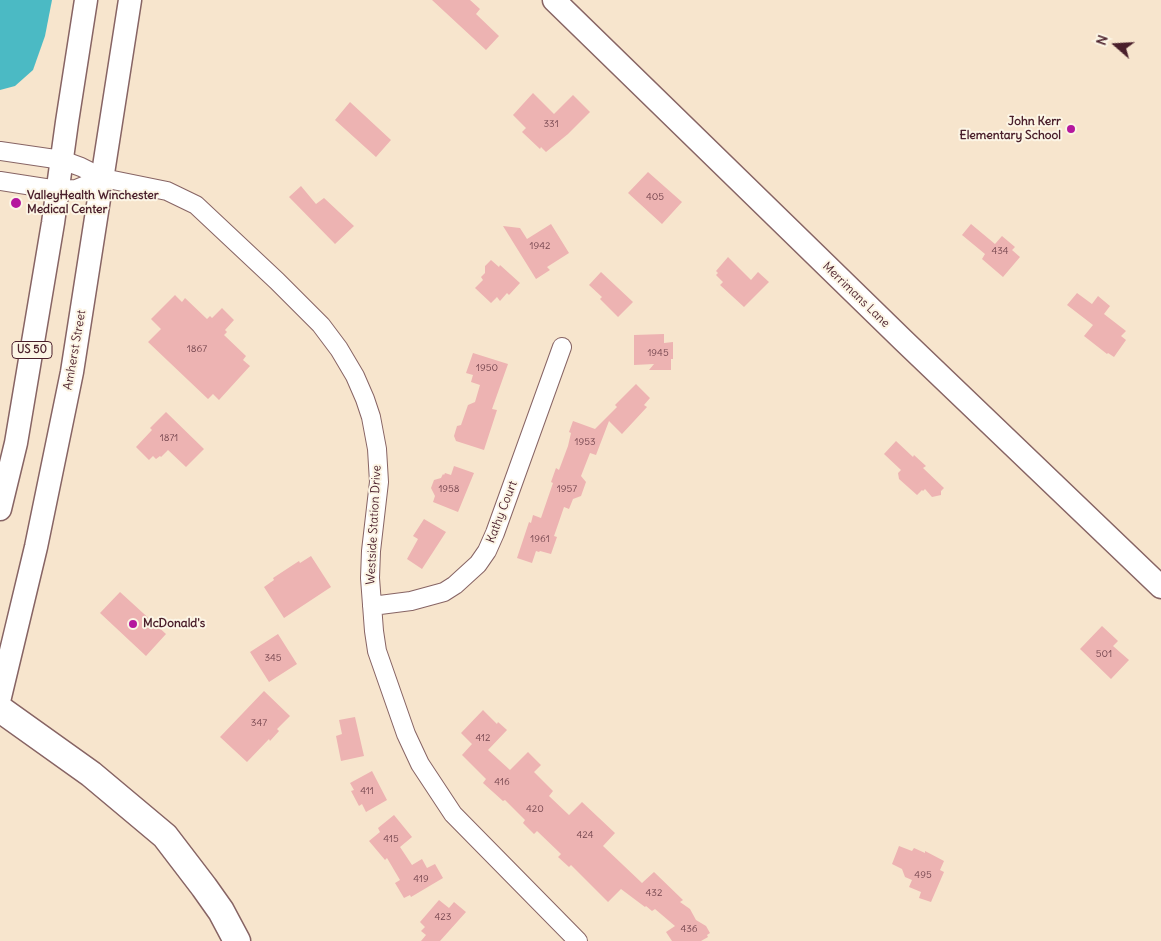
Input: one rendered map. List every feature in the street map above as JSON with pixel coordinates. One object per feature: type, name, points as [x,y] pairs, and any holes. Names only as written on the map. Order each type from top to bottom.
[{"type":"highway","points":[[0,709],[91,774],[165,836],[221,911],[237,941]]},
{"type":"main road","name":"US 50","points":[[0,509],[16,443],[58,190],[86,0]]},
{"type":"main road","name":"Amherst Street","points":[[0,697],[36,547],[72,372],[130,0]]},
{"type":"main road","name":"Merrimans Lane","points":[[554,0],[864,302],[1161,587]]},
{"type":"street","name":"Westside Station Drive","points":[[0,151],[62,160],[103,178],[167,191],[196,205],[321,325],[339,349],[366,399],[377,449],[379,482],[371,551],[372,606],[377,651],[406,734],[434,788],[453,814],[578,941]]},
{"type":"street","points":[[0,182],[58,190],[76,189],[103,178]]},
{"type":"street","name":"Kathy Court","points":[[372,606],[411,601],[444,592],[455,585],[478,564],[487,551],[495,533],[562,347]]},
{"type":"water","points":[[0,0],[52,0],[45,36],[33,70],[15,86],[0,90]]},
{"type":"building","points":[[432,0],[470,0],[480,9],[476,14],[499,36],[486,50]]},
{"type":"building","points":[[533,93],[554,114],[573,95],[590,112],[546,152],[541,147],[540,149],[522,132],[526,128],[513,115]]},
{"type":"building","points":[[350,102],[391,140],[376,157],[335,120]]},
{"type":"building","points":[[648,172],[682,202],[662,224],[628,193]]},
{"type":"building","points":[[301,186],[316,204],[324,198],[354,226],[335,244],[289,197]]},
{"type":"building","points":[[551,224],[569,253],[547,267],[550,270],[536,279],[503,226],[520,228],[527,239]]},
{"type":"building","points":[[971,224],[995,244],[1002,236],[1015,247],[1012,250],[1020,257],[1003,277],[982,259],[985,254],[962,235]]},
{"type":"building","points":[[728,257],[751,280],[758,272],[769,282],[744,307],[720,285],[723,282],[716,275],[718,273],[716,271]]},
{"type":"building","points":[[491,260],[499,267],[500,265],[520,283],[509,295],[507,293],[500,301],[497,297],[491,303],[475,288],[483,280],[481,277],[485,273],[485,266]]},
{"type":"building","points":[[601,272],[633,302],[618,317],[600,299],[602,297],[589,285]]},
{"type":"building","points":[[1077,293],[1092,304],[1098,296],[1110,306],[1104,314],[1126,331],[1121,336],[1126,340],[1114,357],[1107,354],[1084,336],[1093,325],[1067,305]]},
{"type":"building","points":[[175,295],[182,302],[185,298],[207,319],[210,316],[212,318],[222,308],[234,320],[225,330],[227,332],[224,335],[246,356],[243,360],[250,366],[219,400],[213,394],[208,399],[148,342],[161,329],[151,319]]},
{"type":"building","points":[[664,334],[664,343],[673,342],[671,370],[649,370],[654,364],[634,365],[634,335]]},
{"type":"building","points":[[473,353],[508,364],[492,409],[497,410],[484,450],[456,441],[454,436],[457,426],[461,425],[468,405],[475,402],[480,385],[471,382],[473,375],[466,373]]},
{"type":"building","points":[[636,384],[650,398],[644,405],[647,407],[622,434],[609,421],[596,455],[590,453],[581,476],[586,482],[581,496],[573,499],[569,509],[564,507],[554,536],[557,537],[551,554],[536,551],[532,563],[517,558],[533,515],[541,518],[556,468],[559,470],[568,446],[571,433],[569,432],[573,421],[595,429]]},
{"type":"building","points":[[166,412],[204,449],[186,467],[168,450],[161,457],[156,459],[153,456],[149,460],[136,447],[152,430],[150,428]]},
{"type":"building","points":[[896,441],[926,466],[923,468],[944,488],[941,491],[941,495],[932,497],[925,489],[917,495],[899,479],[898,473],[901,470],[884,454]]},
{"type":"building","points":[[454,466],[474,473],[458,512],[433,502],[435,496],[431,488],[434,480],[441,478],[443,474],[451,475]]},
{"type":"building","points":[[424,519],[446,532],[422,569],[407,559],[418,539],[413,536]]},
{"type":"building","points":[[311,556],[331,587],[284,618],[264,587],[274,580],[273,578],[299,561],[300,563]]},
{"type":"building","name":"McDonald's","points":[[120,592],[166,634],[146,656],[100,613]]},
{"type":"building","points":[[1102,626],[1118,641],[1113,646],[1129,660],[1111,679],[1080,649]]},
{"type":"building","points":[[278,634],[297,664],[269,682],[250,652]]},
{"type":"building","points":[[264,691],[290,716],[277,729],[279,731],[270,741],[269,739],[247,762],[220,737]]},
{"type":"building","points":[[483,710],[497,724],[498,722],[507,730],[488,750],[510,770],[528,752],[541,765],[534,772],[553,791],[549,796],[569,815],[582,802],[615,833],[603,846],[642,883],[654,872],[683,900],[680,902],[690,909],[696,920],[706,926],[710,933],[707,935],[708,937],[701,941],[672,941],[666,932],[675,926],[655,909],[652,911],[645,907],[621,889],[608,902],[571,865],[569,867],[558,857],[561,854],[537,831],[534,834],[523,823],[525,820],[505,800],[503,801],[483,783],[486,779],[462,755],[472,744],[461,733]]},
{"type":"building","points":[[355,717],[364,756],[341,761],[336,736],[342,734],[339,720]]},
{"type":"building","points":[[372,771],[387,800],[366,812],[362,804],[359,806],[351,791],[354,790],[350,783]]},
{"type":"building","points":[[394,815],[412,837],[400,847],[412,865],[422,859],[427,868],[435,864],[443,878],[411,897],[410,895],[404,898],[395,883],[400,880],[387,858],[385,860],[369,841],[380,832],[378,828]]},
{"type":"building","points":[[899,846],[912,851],[914,848],[925,853],[925,851],[944,861],[940,870],[944,872],[931,902],[919,898],[921,892],[909,887],[912,880],[905,877],[902,869],[892,864]]},
{"type":"building","points":[[439,900],[449,908],[454,902],[466,912],[440,941],[421,941],[426,935],[421,931],[425,927],[420,922]]},
{"type":"place","name":"John Kerr Elementary School","points":[[1071,129]]},
{"type":"place","name":"ValleyHealth Winchester Medical Center","points":[[16,203]]},
{"type":"place","name":"McDonald's","points":[[133,624]]}]
